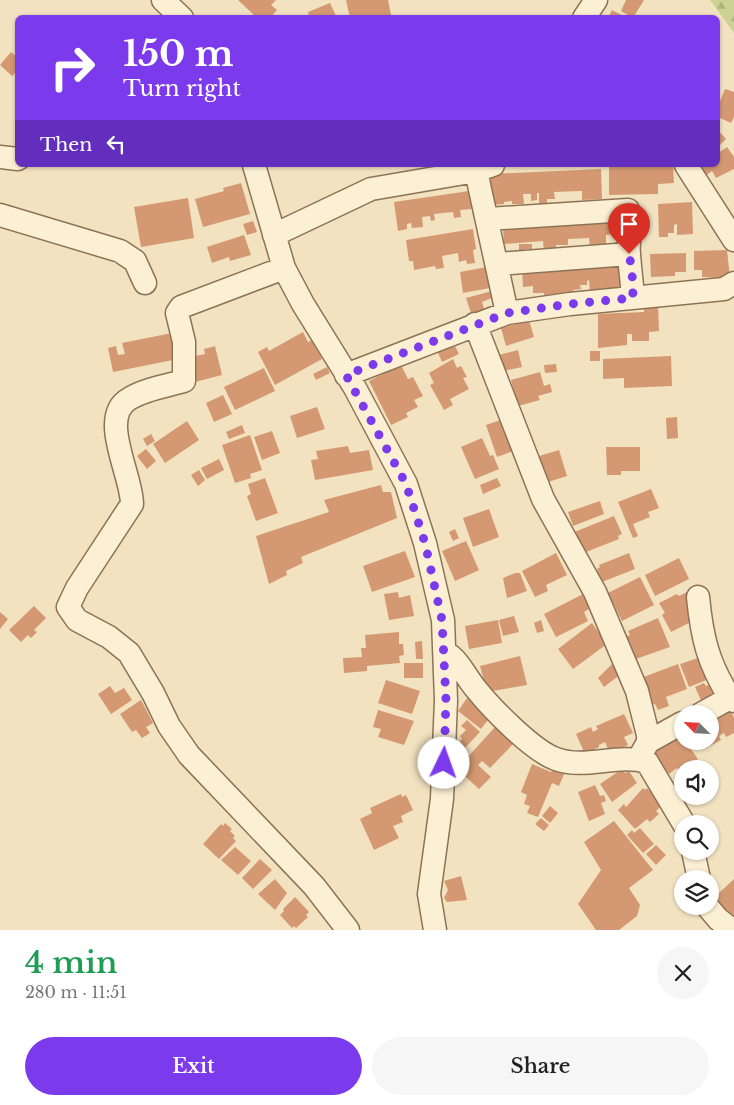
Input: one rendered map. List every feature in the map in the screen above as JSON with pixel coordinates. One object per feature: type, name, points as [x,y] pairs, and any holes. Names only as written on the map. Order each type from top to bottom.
[{"type":"street","points":[[163,0],[179,15]]},
{"type":"street","points":[[586,15],[596,0]]},
{"type":"street","points":[[0,157],[15,159]]},
{"type":"street","points":[[255,167],[284,268],[406,484],[425,543],[442,620],[445,652],[446,700],[442,800],[429,894],[435,930]]},
{"type":"street","points":[[687,167],[734,240]]},
{"type":"street","points":[[274,235],[371,189],[485,168],[488,219],[507,313]]},
{"type":"street","points":[[488,219],[628,210],[631,217],[629,254],[632,270],[633,298]]},
{"type":"street","points":[[0,214],[120,251],[135,261],[145,283]]},
{"type":"street","points":[[498,264],[629,254]]},
{"type":"street","points":[[284,268],[181,307],[177,313],[184,342],[184,381],[128,399],[118,411],[114,421],[115,429],[129,478],[132,504],[77,588],[68,607],[77,620],[109,637],[129,654],[153,693],[168,726],[189,755],[314,886],[348,930]]},
{"type":"street","points":[[346,375],[507,313],[570,304],[724,290],[734,283]]},
{"type":"street","points":[[475,324],[543,499],[595,592],[637,691],[645,715],[643,751],[647,762],[679,815]]},
{"type":"street","points":[[698,597],[701,634],[714,672],[732,699],[719,705]]},
{"type":"street","points":[[445,652],[456,659],[485,699],[532,744],[550,757],[574,763],[643,751],[674,729]]},
{"type":"street","points":[[714,915],[732,930]]},
{"type":"green space","points":[[710,0],[734,0],[734,33]]},
{"type":"building","points":[[238,0],[276,0],[271,5],[277,10],[273,15],[254,15]]},
{"type":"building","points":[[346,0],[388,0],[391,15],[349,15]]},
{"type":"building","points":[[626,0],[644,0],[635,15],[628,15],[621,11]]},
{"type":"building","points":[[330,3],[336,15],[309,15],[308,12]]},
{"type":"building","points":[[612,10],[621,15],[610,15]]},
{"type":"building","points":[[11,52],[15,55],[15,73],[12,76],[0,65]]},
{"type":"building","points":[[725,89],[734,92],[734,117],[731,123],[720,118],[720,101]]},
{"type":"building","points":[[720,132],[726,139],[720,145]]},
{"type":"building","points":[[727,147],[734,157],[734,169],[716,178],[712,171],[705,176],[699,167],[720,167],[720,152]]},
{"type":"building","points":[[609,167],[673,167],[674,183],[658,184],[658,194],[609,195]]},
{"type":"building","points":[[601,169],[602,199],[582,200],[582,191],[554,192],[555,199],[547,199],[547,204],[539,204],[539,193],[537,193],[537,200],[531,201],[531,194],[523,194],[524,204],[512,204],[512,201],[491,205],[489,174]]},
{"type":"building","points":[[241,183],[250,214],[203,227],[195,199],[224,191],[223,188]]},
{"type":"building","points":[[469,191],[472,209],[460,210],[461,217],[454,218],[453,212],[434,214],[435,220],[431,221],[430,216],[422,217],[423,227],[412,228],[411,223],[407,224],[407,229],[398,231],[394,202]]},
{"type":"building","points":[[188,198],[194,238],[141,247],[134,207]]},
{"type":"building","points":[[692,202],[693,234],[677,235],[677,224],[674,225],[674,233],[668,233],[668,237],[659,237],[658,204]]},
{"type":"building","points":[[616,220],[616,234],[606,235],[606,246],[590,247],[589,238],[568,239],[568,245],[556,245],[556,251],[544,252],[543,241],[504,244],[503,227]]},
{"type":"building","points":[[253,221],[257,232],[247,235],[243,224]]},
{"type":"building","points":[[473,229],[476,249],[473,250],[475,263],[467,264],[466,260],[459,262],[458,253],[442,256],[444,268],[436,269],[435,266],[414,270],[413,261],[409,261],[406,240]]},
{"type":"building","points":[[244,235],[251,255],[230,261],[229,257],[212,263],[207,247]]},
{"type":"building","points":[[519,244],[532,244],[532,249],[524,249],[524,254],[519,254]]},
{"type":"building","points":[[727,250],[730,278],[702,277],[702,270],[694,270],[694,251]]},
{"type":"building","points":[[686,253],[686,272],[675,272],[675,276],[651,277],[650,254]]},
{"type":"building","points":[[620,262],[622,289],[590,292],[589,280],[587,285],[580,285],[581,289],[573,290],[573,293],[544,295],[544,293],[533,293],[533,286],[523,287],[522,268]]},
{"type":"building","points":[[487,267],[490,288],[463,293],[460,272]]},
{"type":"building","points":[[492,291],[494,297],[482,302],[485,312],[472,316],[466,298]]},
{"type":"building","points":[[658,304],[659,331],[649,332],[649,341],[632,341],[632,334],[627,334],[627,345],[598,348],[598,314],[644,312],[644,305]]},
{"type":"building","points":[[529,320],[534,337],[506,346],[501,328]]},
{"type":"building","points":[[303,332],[308,342],[312,340],[322,359],[275,385],[258,352],[267,347],[269,351]]},
{"type":"building","points":[[172,333],[178,359],[113,372],[108,348],[116,346],[118,355],[125,354],[122,343]]},
{"type":"building","points":[[453,342],[459,354],[442,362],[436,348]]},
{"type":"building","points":[[215,346],[222,375],[195,382],[191,357],[205,354],[204,349]]},
{"type":"building","points":[[518,350],[522,367],[503,371],[499,355]]},
{"type":"building","points":[[590,351],[600,351],[600,361],[590,361]]},
{"type":"building","points":[[671,356],[672,386],[624,388],[624,378],[603,379],[603,359]]},
{"type":"building","points":[[453,359],[457,368],[461,366],[467,377],[463,378],[469,389],[450,399],[453,405],[444,410],[430,385],[434,383],[429,373]]},
{"type":"building","points":[[556,364],[557,372],[545,373],[544,365]]},
{"type":"building","points":[[401,365],[408,379],[413,377],[423,396],[414,400],[418,407],[406,413],[408,417],[391,425],[369,381]]},
{"type":"building","points":[[327,367],[330,373],[316,380],[313,374]]},
{"type":"building","points":[[264,368],[275,391],[235,410],[224,387]]},
{"type":"building","points":[[540,372],[544,386],[550,384],[552,392],[538,396],[540,400],[518,406],[511,380]]},
{"type":"building","points":[[223,395],[232,414],[214,422],[206,403]]},
{"type":"building","points":[[317,407],[325,429],[297,438],[290,416]]},
{"type":"building","points":[[677,417],[678,438],[667,439],[666,418]]},
{"type":"building","points":[[506,418],[516,450],[497,457],[486,425]]},
{"type":"building","points":[[187,421],[199,440],[165,463],[153,444]]},
{"type":"building","points":[[242,425],[245,433],[229,439],[226,432]]},
{"type":"building","points":[[272,431],[280,453],[262,460],[254,437]]},
{"type":"building","points":[[151,434],[155,441],[147,446],[143,439]]},
{"type":"building","points":[[250,435],[262,470],[250,474],[251,478],[235,483],[222,445]]},
{"type":"building","points":[[482,438],[490,456],[493,455],[499,469],[475,479],[461,447]]},
{"type":"building","points":[[348,446],[350,453],[369,450],[373,470],[315,480],[311,460],[318,459],[316,451]]},
{"type":"building","points":[[606,447],[640,447],[640,471],[621,471],[621,475],[607,475]]},
{"type":"building","points":[[146,449],[156,461],[147,469],[137,456]]},
{"type":"building","points":[[559,450],[567,476],[548,482],[539,456]]},
{"type":"building","points":[[219,459],[224,470],[207,479],[201,468]]},
{"type":"building","points":[[199,470],[205,480],[198,486],[191,475]]},
{"type":"building","points":[[265,478],[278,513],[256,521],[247,496],[251,494],[248,484]]},
{"type":"building","points":[[497,478],[501,486],[483,494],[480,485]]},
{"type":"building","points":[[381,485],[383,492],[391,492],[397,518],[301,557],[303,563],[286,571],[287,575],[269,584],[256,536],[329,512],[324,500]]},
{"type":"building","points":[[651,489],[659,508],[648,512],[650,517],[633,524],[638,536],[633,538],[618,502]]},
{"type":"building","points":[[600,501],[604,514],[573,526],[568,512]]},
{"type":"building","points":[[489,509],[499,537],[473,547],[463,518]]},
{"type":"building","points":[[614,516],[622,534],[618,536],[619,539],[581,554],[572,533]]},
{"type":"building","points":[[455,529],[459,538],[453,541],[449,532]]},
{"type":"building","points":[[466,541],[479,570],[455,581],[442,551]]},
{"type":"building","points":[[405,551],[415,577],[372,592],[363,566]]},
{"type":"building","points":[[556,553],[567,575],[546,585],[548,591],[535,597],[522,571]]},
{"type":"building","points":[[629,553],[635,569],[602,582],[597,569],[600,567],[599,565]]},
{"type":"building","points":[[679,558],[689,579],[655,596],[645,575]]},
{"type":"building","points":[[520,573],[527,591],[507,598],[503,578]]},
{"type":"building","points":[[640,577],[654,605],[622,621],[608,593]]},
{"type":"building","points":[[398,592],[399,598],[410,595],[414,616],[389,620],[384,594]]},
{"type":"building","points":[[687,592],[691,600],[686,603],[695,620],[671,632],[662,615],[665,613],[659,603],[677,594],[679,596]]},
{"type":"building","points":[[585,593],[592,607],[584,612],[588,621],[556,637],[544,614]]},
{"type":"building","points":[[34,606],[46,618],[34,630],[37,632],[31,638],[28,635],[21,642],[9,630]]},
{"type":"building","points":[[0,612],[8,619],[0,629]]},
{"type":"building","points":[[514,616],[519,632],[503,636],[499,620]]},
{"type":"building","points":[[658,618],[670,647],[633,660],[624,637],[630,635],[628,631]]},
{"type":"building","points":[[498,620],[502,643],[469,649],[465,626]]},
{"type":"building","points":[[541,620],[544,631],[537,633],[534,623]]},
{"type":"building","points":[[592,623],[607,644],[573,669],[558,649]]},
{"type":"building","points":[[399,632],[399,644],[403,644],[404,655],[399,656],[400,663],[367,666],[367,671],[344,673],[343,658],[362,657],[361,648],[366,648],[365,635]]},
{"type":"building","points":[[422,641],[423,659],[416,659],[415,642]]},
{"type":"building","points":[[520,656],[527,685],[487,692],[480,666]]},
{"type":"building","points":[[701,657],[709,679],[689,687],[680,664]]},
{"type":"building","points":[[404,663],[423,663],[423,678],[404,678]]},
{"type":"building","points":[[612,664],[621,674],[604,687],[598,678]]},
{"type":"building","points":[[678,664],[687,689],[666,697],[669,706],[658,710],[655,704],[651,705],[641,678]]},
{"type":"building","points":[[386,680],[420,691],[412,714],[378,703]]},
{"type":"building","points":[[704,683],[706,686],[711,684],[717,698],[703,705],[695,687]]},
{"type":"building","points":[[110,686],[115,693],[124,688],[132,700],[111,714],[98,694]]},
{"type":"building","points":[[467,698],[491,716],[481,729],[458,711]]},
{"type":"building","points":[[141,700],[153,723],[146,727],[150,733],[142,738],[136,730],[132,732],[120,714]]},
{"type":"building","points":[[378,710],[414,721],[404,745],[378,737],[381,729],[373,727]]},
{"type":"building","points":[[731,711],[734,718],[734,733],[726,737],[724,733],[719,736],[719,718]]},
{"type":"building","points":[[624,714],[633,733],[624,737],[628,745],[610,754],[605,742],[585,754],[576,734],[591,727],[593,732],[598,729],[596,726]]},
{"type":"building","points":[[467,720],[480,732],[461,752],[457,744],[462,739],[460,736],[466,730],[461,726]]},
{"type":"building","points":[[495,727],[513,744],[490,768],[482,761],[478,765],[491,777],[479,789],[457,769]]},
{"type":"building","points":[[674,735],[674,750],[692,750],[698,759],[674,760],[674,770],[669,774],[652,750]]},
{"type":"building","points":[[532,764],[551,772],[553,769],[564,774],[559,786],[552,783],[538,817],[527,813],[530,806],[524,804],[527,795],[521,792]]},
{"type":"building","points":[[622,769],[625,773],[629,771],[637,783],[612,802],[600,784]]},
{"type":"building","points":[[595,785],[600,796],[604,795],[606,801],[601,803],[605,814],[589,821],[578,792]]},
{"type":"building","points":[[643,788],[645,790],[647,788],[662,805],[656,811],[659,814],[650,822],[647,819],[635,829],[618,810],[624,804],[626,807]]},
{"type":"building","points":[[401,794],[402,797],[406,795],[413,810],[401,816],[403,822],[393,826],[399,838],[374,850],[360,819],[372,813],[370,808]]},
{"type":"building","points":[[550,806],[558,813],[550,823],[542,816]]},
{"type":"building","points":[[541,818],[549,825],[544,831],[535,824]]},
{"type":"building","points":[[614,821],[653,870],[629,888],[640,905],[637,916],[619,930],[596,930],[578,904],[601,870],[584,842]]},
{"type":"building","points":[[225,823],[232,829],[230,831],[235,836],[233,838],[236,841],[219,859],[203,844],[221,824],[223,826]]},
{"type":"building","points":[[640,828],[654,844],[643,853],[627,835],[632,830],[634,833]]},
{"type":"building","points":[[656,845],[666,855],[656,865],[646,854]]},
{"type":"building","points":[[235,847],[251,861],[238,875],[221,860]]},
{"type":"building","points":[[260,859],[272,870],[253,889],[242,878]]},
{"type":"building","points":[[461,876],[467,900],[447,902],[444,898],[448,890],[444,881]]},
{"type":"building","points":[[275,879],[287,893],[275,910],[258,894]]},
{"type":"building","points":[[734,879],[734,921],[719,905],[719,893]]},
{"type":"building","points":[[295,897],[309,912],[306,915],[308,917],[296,928],[294,926],[292,928],[280,915],[284,911],[283,909]]},
{"type":"route","points":[[444,763],[445,652],[442,620],[425,543],[406,484],[355,388],[346,375],[489,318],[507,313],[633,298],[632,270],[629,254]]}]
